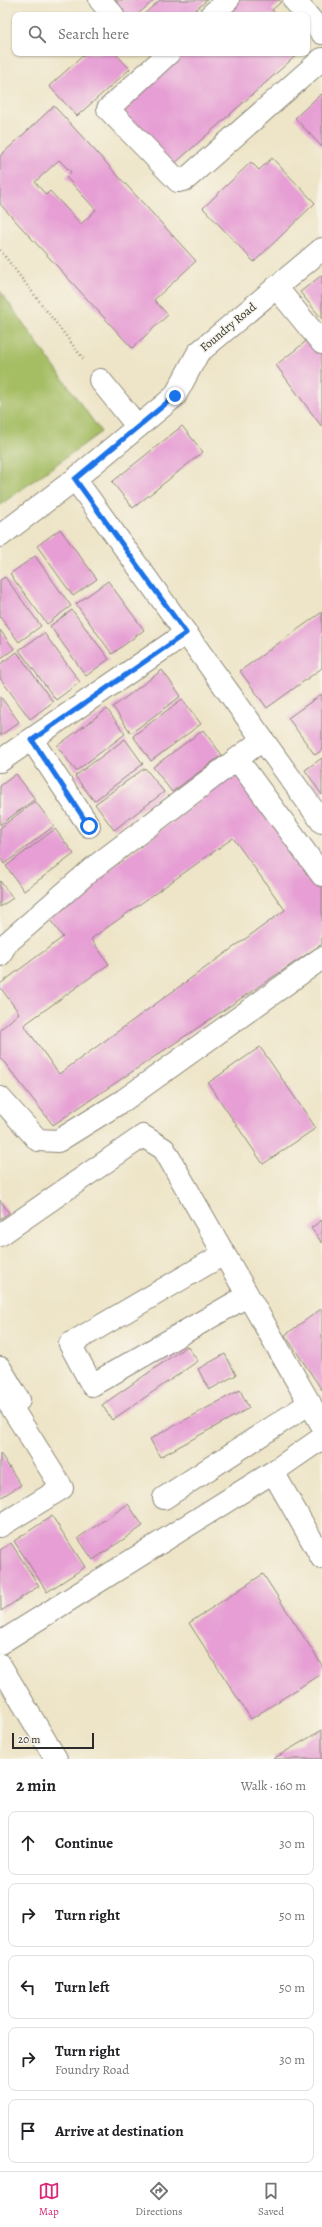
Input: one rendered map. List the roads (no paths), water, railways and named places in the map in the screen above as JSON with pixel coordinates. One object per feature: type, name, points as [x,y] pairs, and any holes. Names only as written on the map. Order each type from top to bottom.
[{"type":"street","points":[[100,0],[110,12]]},
{"type":"street","points":[[214,12],[228,0]]},
{"type":"street","points":[[294,0],[304,12]]},
{"type":"street","points":[[310,19],[322,33]]},
{"type":"street","points":[[166,56],[108,109],[178,181],[186,179],[322,59]]},
{"type":"street","name":"Foundry Road","points":[[0,536],[75,479],[175,396],[198,353],[322,249]]},
{"type":"street","points":[[276,288],[322,343]]},
{"type":"street","points":[[100,380],[138,427]]},
{"type":"street","points":[[75,479],[322,822]]},
{"type":"street","points":[[0,761],[186,633]]},
{"type":"street","points":[[32,740],[89,826]]},
{"type":"street","points":[[0,955],[6,944],[93,868],[262,740]]},
{"type":"street","points":[[237,759],[322,875]]},
{"type":"street","points":[[0,1098],[38,1140],[58,1141],[124,1100],[322,958]]},
{"type":"street","points":[[0,1235],[143,1136],[164,1149],[222,1255],[322,1425]]},
{"type":"street","points":[[222,1255],[70,1344],[92,1385],[247,1296]]},
{"type":"street","points":[[0,1368],[38,1432]]},
{"type":"street","points":[[0,1389],[62,1488],[0,1526]]},
{"type":"street","points":[[164,1498],[310,1403]]},
{"type":"street","points":[[0,1643],[272,1472],[322,1438]]},
{"type":"street","points":[[272,1472],[322,1558]]},
{"type":"street","points":[[0,1665],[56,1759]]}]
